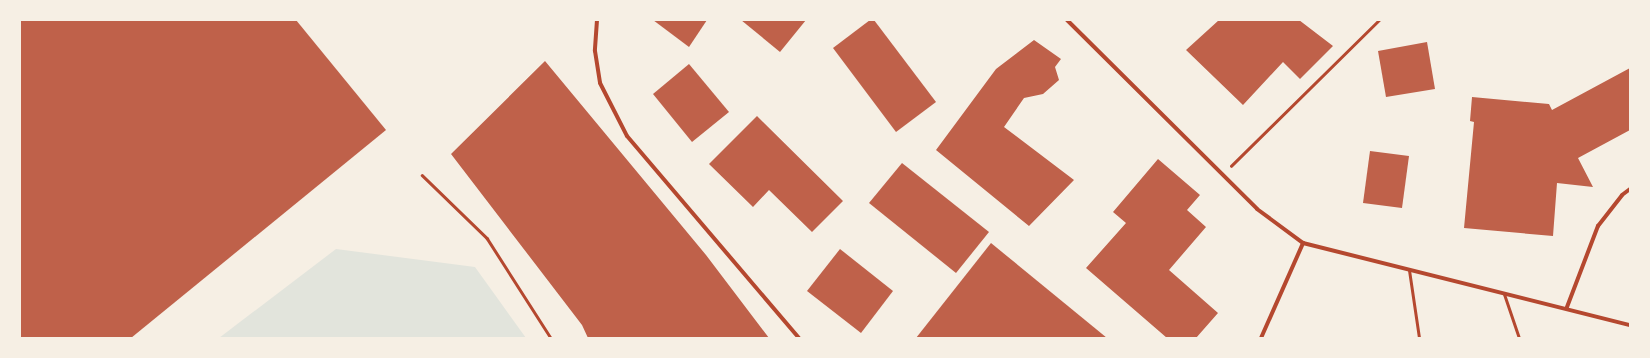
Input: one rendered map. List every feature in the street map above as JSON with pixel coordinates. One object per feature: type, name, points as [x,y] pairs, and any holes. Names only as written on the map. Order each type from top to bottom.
[{"type":"street","points":[[597,20],[595,50],[600,83],[627,136],[799,338]]},
{"type":"street","points":[[1067,20],[1257,209],[1303,243],[1504,294],[1567,307],[1630,325]]},
{"type":"street","points":[[1567,307],[1576,279],[1598,226],[1622,195],[1630,189]]},
{"type":"street","points":[[1261,338],[1303,243]]},
{"type":"lane","points":[[1409,270],[1419,338]]},
{"type":"lane","points":[[1504,294],[1519,338]]},
{"type":"path","points":[[1222,174],[1379,20]]},
{"type":"path","points":[[422,175],[487,238],[551,338]]},
{"type":"shaded area","points":[[336,249],[475,267],[526,338],[219,338]]},
{"type":"building","points":[[20,20],[296,20],[386,130],[131,338],[20,338]]},
{"type":"building","points":[[653,20],[707,20],[689,47]]},
{"type":"building","points":[[741,20],[806,20],[780,52]]},
{"type":"building","points":[[870,20],[874,20],[936,102],[896,132],[833,48]]},
{"type":"building","points":[[1219,20],[1299,20],[1333,46],[1300,79],[1283,62],[1243,105],[1186,50]]},
{"type":"building","points":[[1034,40],[1061,59],[1055,67],[1059,80],[1043,94],[1024,98],[1004,127],[1074,180],[1029,226],[936,150],[996,69]]},
{"type":"building","points":[[1427,42],[1435,89],[1386,97],[1378,51]]},
{"type":"building","points":[[545,61],[706,255],[769,338],[588,338],[582,325],[451,154]]},
{"type":"building","points":[[689,64],[729,112],[692,142],[653,94]]},
{"type":"building","points":[[1630,68],[1630,130],[1578,158],[1593,187],[1557,183],[1553,236],[1464,228],[1474,122],[1470,121],[1472,97],[1549,104],[1552,110]]},
{"type":"building","points":[[757,116],[843,201],[812,232],[769,190],[753,207],[709,164]]},
{"type":"building","points":[[1370,151],[1409,156],[1402,208],[1363,203]]},
{"type":"building","points":[[1158,159],[1200,195],[1187,210],[1206,227],[1169,270],[1218,313],[1196,338],[1167,338],[1086,268],[1126,223],[1113,212]]},
{"type":"building","points":[[902,163],[989,232],[956,273],[869,203]]},
{"type":"building","points":[[991,243],[1107,338],[916,338]]},
{"type":"building","points":[[840,249],[893,291],[861,333],[807,291]]}]
